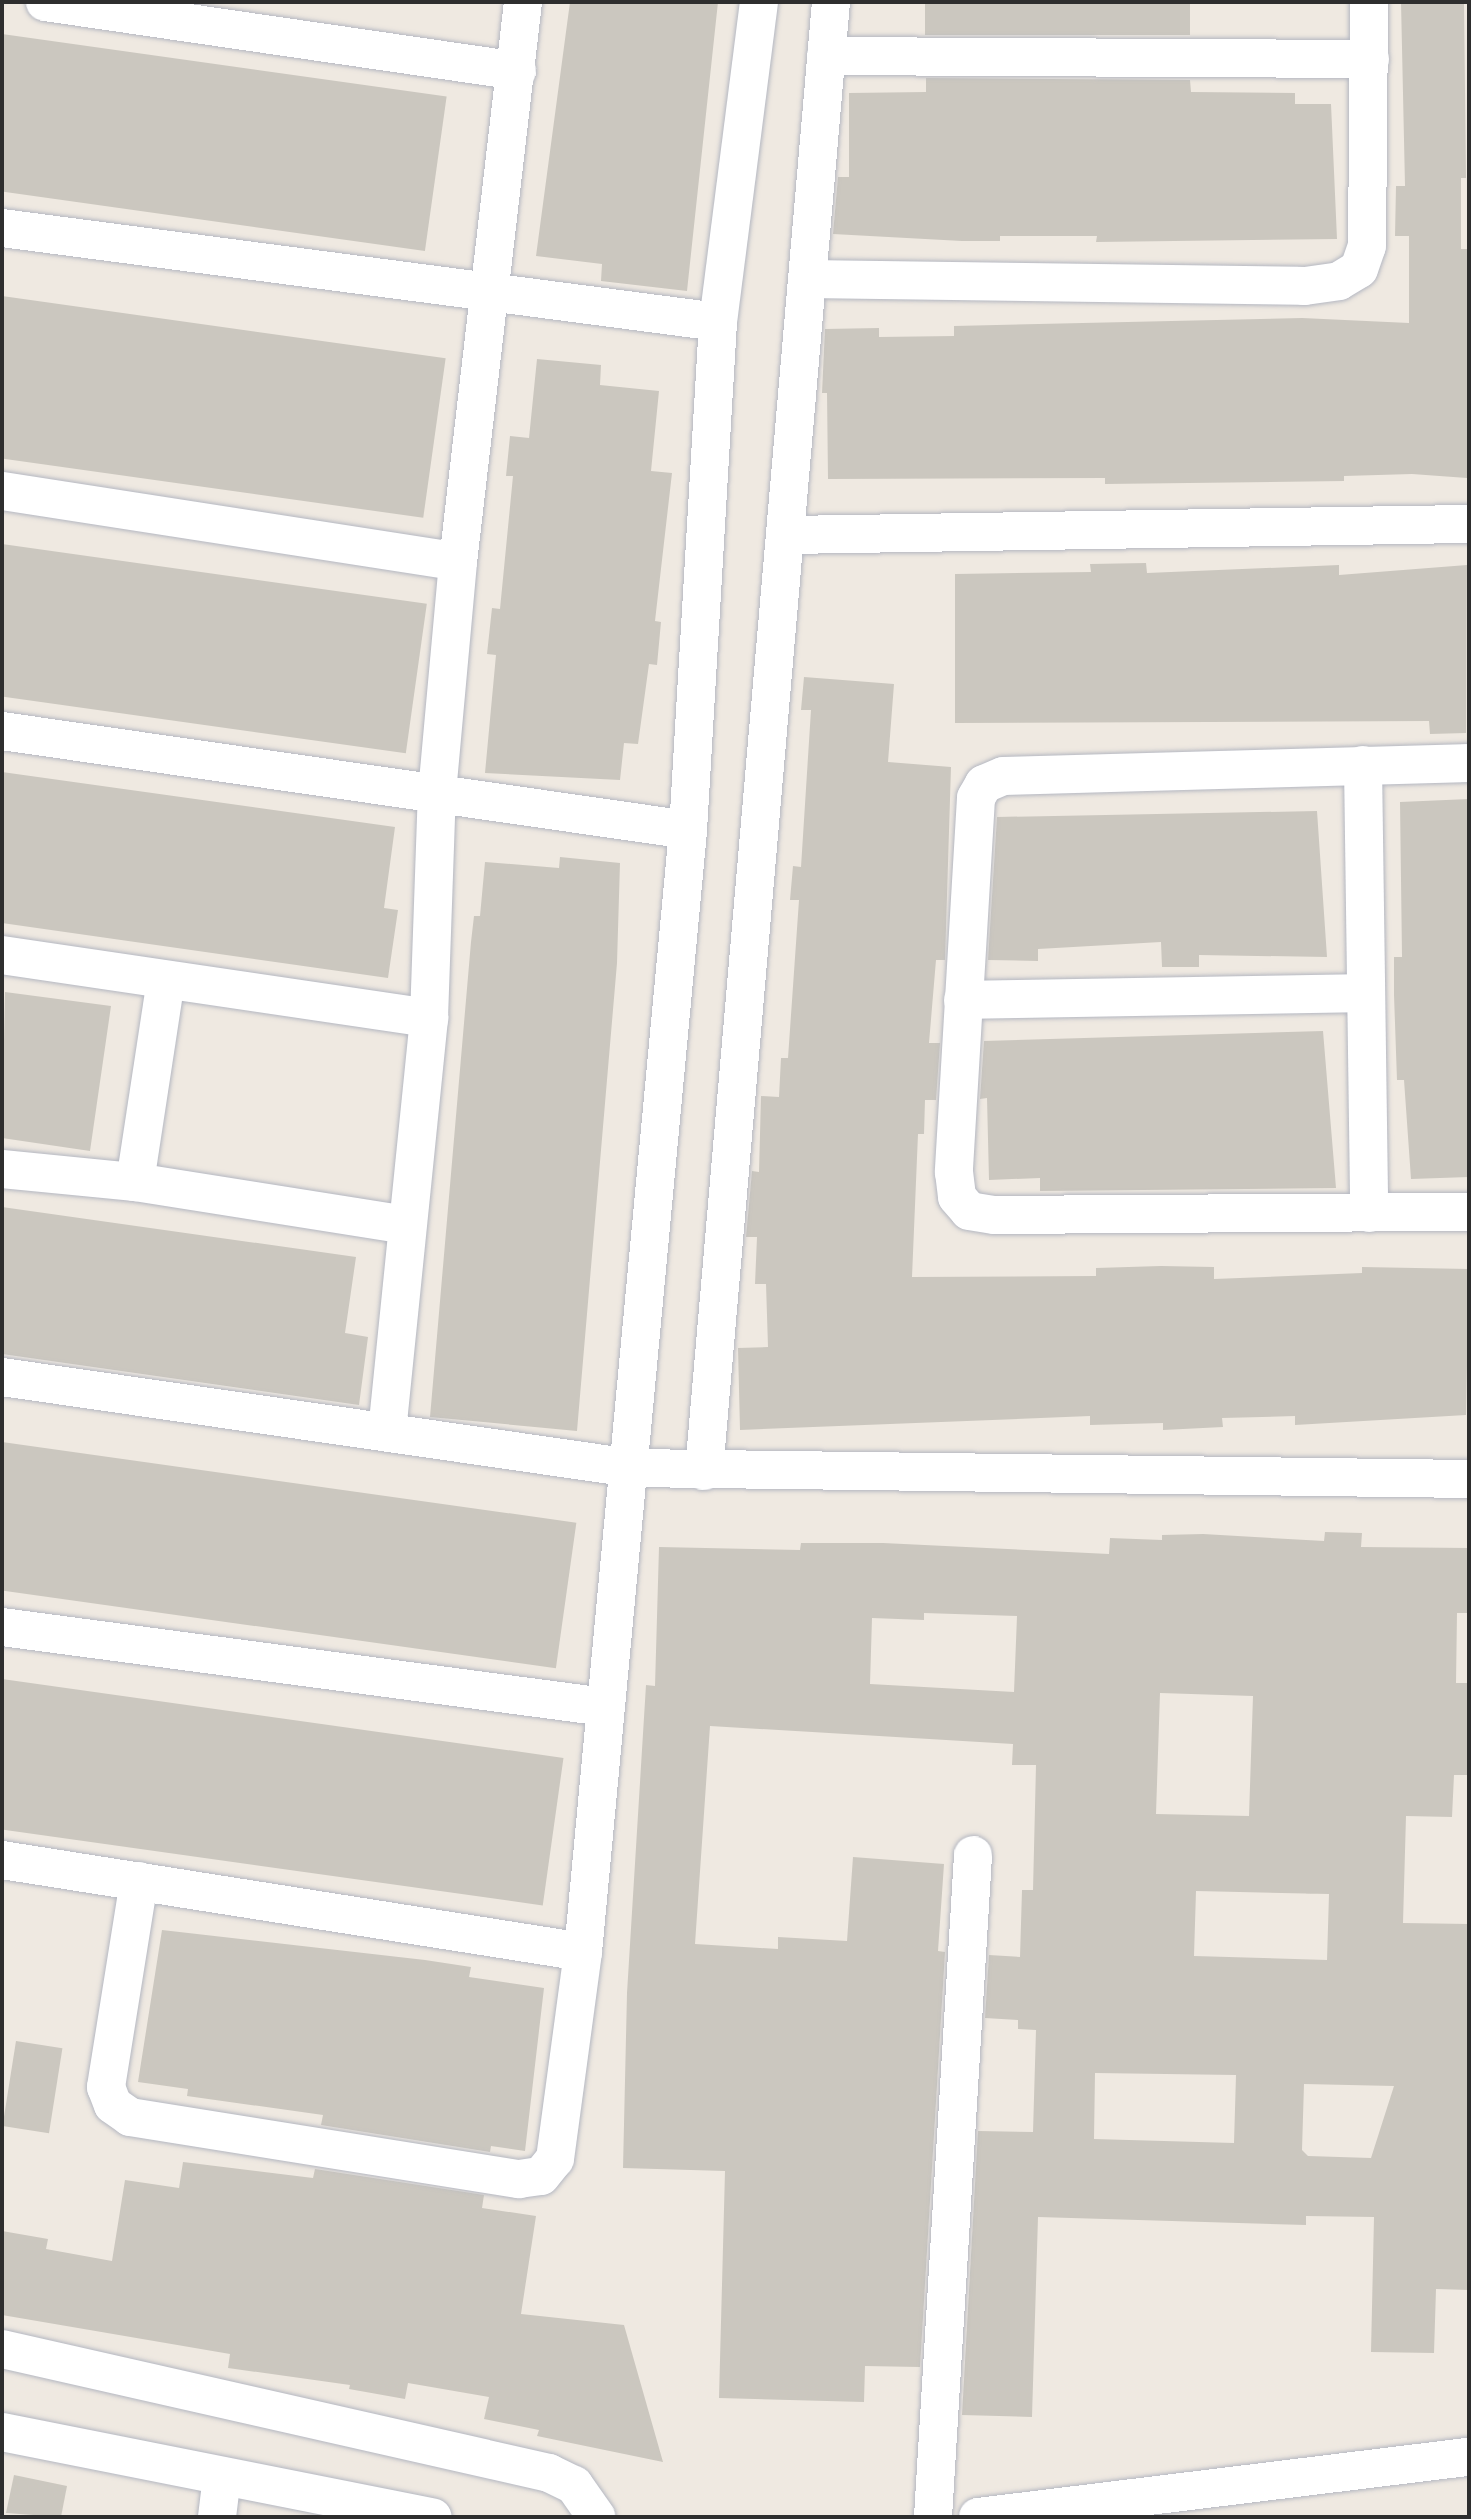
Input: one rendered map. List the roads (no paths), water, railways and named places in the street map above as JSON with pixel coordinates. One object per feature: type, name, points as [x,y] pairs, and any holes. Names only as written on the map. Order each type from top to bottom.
[{"type":"street","points":[[45,2],[517,71]]},
{"type":"street","points":[[387,1433],[429,1018],[438,793],[458,562],[523,2]]},
{"type":"street","points":[[139,1881],[106,2087],[113,2105],[148,2123],[519,2179],[541,2176],[560,2144],[583,1952],[605,1707],[631,1468],[688,831],[718,323],[759,2]]},
{"type":"street","points":[[704,1471],[788,535],[831,2]]},
{"type":"street","points":[[807,279],[1305,286],[1339,281],[1359,269],[1367,246],[1369,2]]},
{"type":"street","points":[[826,55],[1370,59]]},
{"type":"street","points":[[2,228],[718,323]]},
{"type":"street","points":[[2,491],[458,562]]},
{"type":"street","points":[[788,535],[1469,524]]},
{"type":"street","points":[[2,732],[688,831]]},
{"type":"street","points":[[1469,763],[1003,776],[984,783],[976,797],[954,1172],[957,1197],[969,1211],[1469,1212]]},
{"type":"street","points":[[1363,765],[1368,1213]]},
{"type":"street","points":[[2,955],[429,1018]]},
{"type":"street","points":[[135,1182],[166,980]]},
{"type":"street","points":[[963,1000],[1366,993]]},
{"type":"street","points":[[2,1169],[135,1182],[407,1224]]},
{"type":"street","points":[[2,1377],[631,1468],[1469,1479]]},
{"type":"street","points":[[2,1626],[605,1707]]},
{"type":"street","points":[[933,2517],[973,1856]]},
{"type":"street","points":[[2,1860],[583,1952]]},
{"type":"street","points":[[2,2349],[549,2473],[574,2485],[596,2517]]},
{"type":"street","points":[[2,2431],[222,2479],[433,2517]]},
{"type":"street","points":[[978,2517],[1469,2457]]},
{"type":"street","points":[[217,2517],[222,2479]]}]
